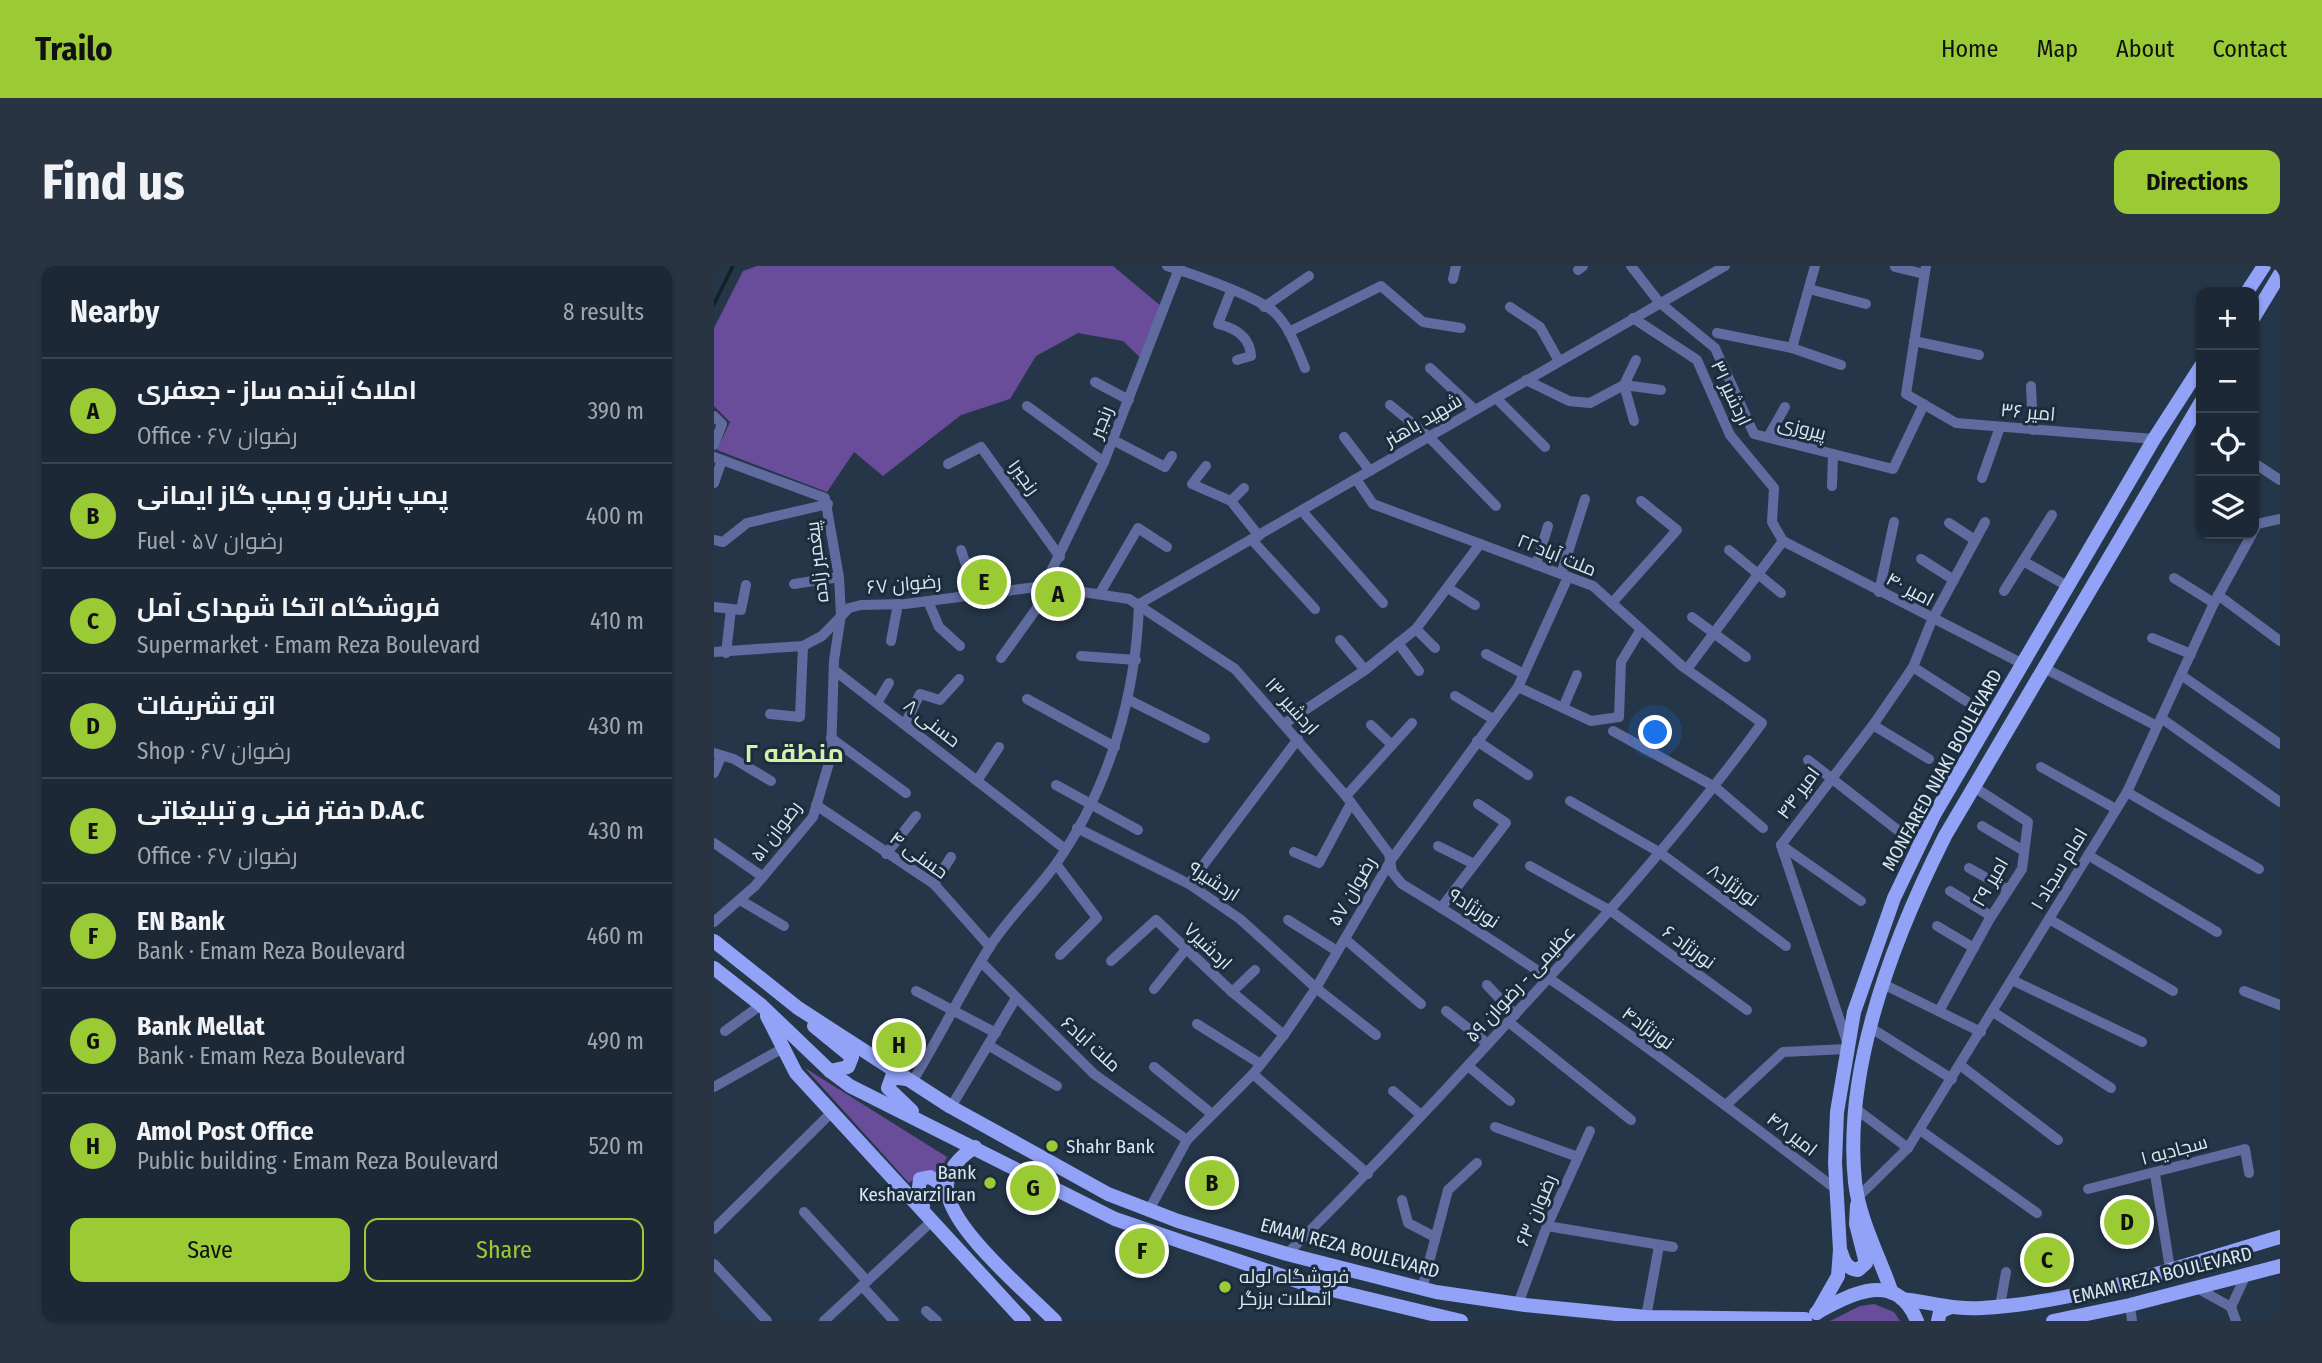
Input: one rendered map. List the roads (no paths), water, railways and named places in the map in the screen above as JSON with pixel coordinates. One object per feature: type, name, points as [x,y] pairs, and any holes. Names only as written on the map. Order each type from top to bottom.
[{"type":"main road","points":[[2250,287],[2264,266]]},
{"type":"main road","points":[[2259,309],[2280,274]]},
{"type":"main road","name":"MONFARED NIAKI BOULEVARD","points":[[1808,1318],[1838,1276],[1840,1250],[1836,1190],[1837,1112],[1854,1012],[1870,961],[1918,846],[2154,439],[2196,374]]},
{"type":"main road","points":[[2173,410],[2195,425]]},
{"type":"main road","name":"MONFARED NIAKI BOULEVARD","points":[[1917,1321],[1897,1296],[1858,1197],[1854,1160],[1856,1109],[1871,1028],[1883,984],[1923,880],[1974,788],[2044,668],[2195,425]]},
{"type":"main road","name":"EMAM REZA BOULEVARD","points":[[714,941],[798,1008],[951,1107],[1108,1194],[1149,1210],[1287,1254],[1422,1289],[1518,1304],[1646,1317],[1808,1318],[1855,1292],[1880,1290],[1951,1307],[2000,1306],[2089,1291],[2280,1237]]},
{"type":"main road","points":[[714,968],[761,1005],[830,1072],[850,1086],[1115,1219],[1164,1238],[1303,1283],[1461,1321]]},
{"type":"main road","points":[[761,1005],[796,1073],[1024,1321]]},
{"type":"main road","points":[[798,1008],[810,1022],[852,1057],[848,1067],[830,1072]]},
{"type":"main road","points":[[910,1080],[892,1077],[888,1088],[933,1128]]},
{"type":"main road","points":[[947,1196],[947,1182],[952,1168],[959,1158],[975,1147]]},
{"type":"main road","points":[[930,1218],[918,1195],[920,1179],[930,1177],[938,1182],[976,1242],[1055,1321]]},
{"type":"main road","points":[[1840,1250],[1846,1265],[1852,1270],[1858,1270],[1866,1263],[1856,1224],[1858,1197]]},
{"type":"main road","name":"EMAM REZA BOULEVARD","points":[[2053,1321],[2197,1289],[2280,1266]]},
{"type":"main road","points":[[1938,1321],[1940,1312],[1951,1307]]},
{"type":"main road","points":[[1646,1317],[1667,1321]]},
{"type":"street","points":[[1453,279],[1456,266]]},
{"type":"street","points":[[1631,266],[1659,302]]},
{"type":"street","name":"شهید باهنر","points":[[1139,604],[1714,269],[1725,266]]},
{"type":"street","points":[[1792,348],[1815,266]]},
{"type":"street","points":[[1175,267],[1272,311],[1289,332],[1305,368]]},
{"type":"street","name":"رنجبر","points":[[1001,659],[1048,587],[1104,462],[1129,400],[1175,267]]},
{"type":"street","points":[[1895,267],[1925,270],[1914,341],[1979,355]]},
{"type":"street","points":[[1264,307],[1309,276]]},
{"type":"street","points":[[1289,332],[1381,286],[1423,322],[1461,328]]},
{"type":"street","points":[[1809,289],[1866,304]]},
{"type":"street","points":[[1231,291],[1218,324],[1235,328],[1251,347],[1251,356],[1237,360]]},
{"type":"street","name":"پیروزی","points":[[1659,302],[1715,348],[1754,434],[1893,469],[1924,404]]},
{"type":"street","points":[[1510,307],[1539,327],[1559,360]]},
{"type":"street","name":"اردشیر ۳۱","points":[[1633,317],[1697,360],[1730,435],[1773,488],[1772,522],[1783,541]]},
{"type":"street","points":[[1717,333],[1792,348],[1841,365]]},
{"type":"street","name":"امیر ۳۶","points":[[1914,341],[1906,394],[1956,424],[2154,439]]},
{"type":"street","points":[[1526,380],[1569,401],[1591,403],[1623,385],[1636,360]]},
{"type":"street","points":[[1430,368],[1475,410]]},
{"type":"street","points":[[1095,382],[1129,400]]},
{"type":"street","points":[[1623,385],[1661,390]]},
{"type":"street","points":[[1623,385],[1634,421]]},
{"type":"street","points":[[2031,386],[2033,430]]},
{"type":"street","points":[[1496,398],[1545,447]]},
{"type":"street","points":[[1390,405],[1429,437],[1496,506]]},
{"type":"street","points":[[1027,406],[1104,462]]},
{"type":"street","points":[[1768,437],[1785,407]]},
{"type":"street","points":[[714,416],[722,424],[714,445]]},
{"type":"street","points":[[1982,478],[2000,427]]},
{"type":"street","points":[[1344,438],[1370,471]]},
{"type":"street","points":[[1113,440],[1165,467],[1172,456]]},
{"type":"street","name":"رنجبر۱","points":[[948,464],[981,447],[1060,557]]},
{"type":"street","points":[[1832,486],[1833,454]]},
{"type":"street","points":[[714,483],[718,458]]},
{"type":"street","name":"پیغمبر زاده","points":[[718,458],[825,498],[839,578],[841,615]]},
{"type":"street","points":[[1206,466],[1192,484],[1231,501],[1256,538],[1315,609]]},
{"type":"street","points":[[2259,466],[2280,480]]},
{"type":"street","name":"ملت آباد۲۲","points":[[1356,479],[1373,504],[1593,586],[1687,669],[1762,723]]},
{"type":"street","points":[[1231,501],[1244,488]]},
{"type":"street","name":"رضوان ۵۷","points":[[1149,1210],[1187,1140],[1252,1074],[1284,1035],[1316,988],[1391,860],[1518,687],[1564,575],[1585,499]]},
{"type":"street","points":[[1612,603],[1677,530],[1641,501]]},
{"type":"street","points":[[714,540],[723,542],[747,523],[828,504]]},
{"type":"street","points":[[1302,511],[1383,603]]},
{"type":"street","points":[[2004,591],[2052,515]]},
{"type":"street","points":[[1879,592],[1894,522]]},
{"type":"street","name":"امیر ۴۴","points":[[1848,1047],[1781,845],[1873,725],[1913,667],[1932,620],[1985,522]]},
{"type":"street","name":"امام سجاد ۱","points":[[2259,524],[2278,522]]},
{"type":"street","points":[[1948,523],[1975,540]]},
{"type":"street","points":[[1536,565],[1548,526]]},
{"type":"street","points":[[1100,593],[1138,528],[1167,547]]},
{"type":"street","name":"امام سجاد ۱","points":[[1858,1197],[1908,1148],[1920,1130],[2127,792],[2216,599],[2248,539]]},
{"type":"street","points":[[1687,669],[1783,541]]},
{"type":"street","name":"امیر ۴۰","points":[[1783,541],[1932,620],[2023,664]]},
{"type":"street","points":[[1284,723],[1364,670],[1416,629],[1480,544]]},
{"type":"street","points":[[961,550],[976,594]]},
{"type":"street","points":[[1729,550],[1781,593]]},
{"type":"street","points":[[1921,559],[1954,580]]},
{"type":"street","points":[[2023,561],[2069,587]]},
{"type":"street","points":[[793,584],[839,578]]},
{"type":"street","points":[[2174,578],[2216,599],[2280,641]]},
{"type":"street","points":[[714,607],[741,610],[746,585]]},
{"type":"street","name":"رضوان ۶۷","points":[[841,615],[861,605],[898,604],[1048,587],[1100,593],[1139,604]]},
{"type":"street","points":[[1448,588],[1475,605]]},
{"type":"street","points":[[928,601],[939,627],[960,646]]},
{"type":"street","points":[[891,641],[898,604]]},
{"type":"street","points":[[910,1080],[955,1011],[990,947],[1056,864],[1090,804],[1115,747],[1129,700],[1136,660],[1139,604]]},
{"type":"street","name":"اردشیر ۱۳","points":[[1139,604],[1228,663],[1298,738],[1349,799],[1391,860]]},
{"type":"street","points":[[726,653],[731,609]]},
{"type":"street","points":[[714,652],[803,646],[822,636],[841,615]]},
{"type":"street","name":"رضوان ۵۱","points":[[714,922],[763,877],[813,817],[831,756],[834,670],[841,615]]},
{"type":"street","points":[[1692,617],[1746,657]]},
{"type":"street","points":[[1416,629],[1435,648]]},
{"type":"street","points":[[1518,687],[1591,721],[1619,717],[1621,662],[1641,629]]},
{"type":"street","points":[[2152,638],[2191,654]]},
{"type":"street","points":[[1340,640],[1364,670]]},
{"type":"street","points":[[1398,643],[1419,671]]},
{"type":"street","points":[[770,714],[800,717],[803,646]]},
{"type":"street","points":[[1486,654],[1524,674]]},
{"type":"street","points":[[1081,656],[1136,660]]},
{"type":"street","points":[[1913,667],[1966,701]]},
{"type":"street","points":[[2044,668],[2159,722],[2280,802]]},
{"type":"street","name":"حسنی ۸","points":[[834,670],[1065,849]]},
{"type":"street","points":[[1563,708],[1577,676]]},
{"type":"street","points":[[2181,676],[2280,744]]},
{"type":"street","points":[[905,724],[920,694],[940,700],[959,679]]},
{"type":"street","points":[[877,703],[889,683]]},
{"type":"street","points":[[1455,696],[1493,719]]},
{"type":"street","points":[[1027,699],[1115,747]]},
{"type":"street","points":[[1129,700],[1205,738]]},
{"type":"street","points":[[1294,852],[1319,863],[1349,799],[1412,723]]},
{"type":"street","name":"عظیمی - رضوان ۵۹","points":[[1287,1254],[1368,1174],[1611,911],[1715,787],[1762,723]]},
{"type":"street","points":[[1371,725],[1392,745]]},
{"type":"street","points":[[1873,725],[1929,759]]},
{"type":"street","points":[[1613,731],[1715,787],[1763,828]]},
{"type":"street","points":[[831,738],[906,793]]},
{"type":"street","points":[[1189,884],[1298,738]]},
{"type":"street","points":[[1477,741],[1528,775]]},
{"type":"street","points":[[978,781],[999,747]]},
{"type":"street","points":[[714,773],[718,755],[734,760],[771,781]]},
{"type":"street","points":[[1808,760],[1918,846]]},
{"type":"street","points":[[2040,767],[2116,809]]},
{"type":"street","points":[[1055,785],[1138,830]]},
{"type":"street","name":"امیر ۲۹","points":[[1939,1011],[1973,948],[2022,869],[2028,822],[1974,788]]},
{"type":"street","points":[[2127,792],[2259,869]]},
{"type":"street","name":"نورنژاد۸","points":[[1570,801],[1659,852],[1786,946]]},
{"type":"street","points":[[1441,908],[1506,822],[1478,804]]},
{"type":"street","name":"حسنی ۴","points":[[816,805],[934,884],[990,947]]},
{"type":"street","points":[[886,854],[916,816]]},
{"type":"street","points":[[1982,826],[2024,851]]},
{"type":"street","name":"اردشیر۹","points":[[1077,828],[1189,884],[1240,919],[1316,988],[1376,1035]]},
{"type":"street","points":[[714,843],[763,877]]},
{"type":"street","points":[[1781,845],[1861,901]]},
{"type":"street","points":[[1438,846],[1474,864]]},
{"type":"street","points":[[2088,855],[2217,932]]},
{"type":"street","points":[[934,884],[951,858]]},
{"type":"street","name":"نورنژاد۹","points":[[1391,860],[1395,878],[1550,979]]},
{"type":"street","points":[[1056,864],[1097,918],[1060,956]]},
{"type":"street","name":"نورنژاد ۶","points":[[1531,866],[1611,911],[1747,1010]]},
{"type":"street","points":[[1969,868],[2008,890]]},
{"type":"street","points":[[1950,891],[1992,916]]},
{"type":"street","points":[[740,900],[784,926]]},
{"type":"street","points":[[2049,919],[2173,991]]},
{"type":"street","name":"اردشیر۷","points":[[1111,961],[1156,920],[1232,992],[1284,1035]]},
{"type":"street","points":[[1288,920],[1338,951]]},
{"type":"street","points":[[1937,926],[1973,948]]},
{"type":"street","points":[[1345,939],[1421,1003]]},
{"type":"street","points":[[1154,989],[1186,949]]},
{"type":"street","name":"ملت آباد۶","points":[[981,962],[1094,1074],[1187,1140]]},
{"type":"street","points":[[1232,992],[1255,970]]},
{"type":"street","name":"نورنژاد۴","points":[[1550,979],[1726,1105]]},
{"type":"street","points":[[2012,980],[2142,1042]]},
{"type":"street","points":[[1883,984],[1981,1032]]},
{"type":"street","points":[[1487,985],[1512,1019],[1631,1120]]},
{"type":"street","points":[[916,991],[996,1032]]},
{"type":"street","points":[[2244,991],[2280,1005]]},
{"type":"street","points":[[951,1107],[1016,998]]},
{"type":"street","points":[[725,1031],[761,1005]]},
{"type":"street","points":[[1446,1010],[1488,1044]]},
{"type":"street","points":[[1993,1012],[2111,1088]]},
{"type":"street","points":[[1198,1024],[1259,1063]]},
{"type":"street","points":[[1871,1028],[1952,1079]]},
{"type":"street","points":[[988,1045],[1057,1086]]},
{"type":"street","points":[[1726,1105],[1783,1052],[1848,1047]]},
{"type":"street","points":[[714,1087],[783,1048]]},
{"type":"street","points":[[1961,1065],[2058,1140]]},
{"type":"street","points":[[1468,1066],[1510,1101]]},
{"type":"street","points":[[1154,1067],[1212,1114]]},
{"type":"street","points":[[1252,1074],[1368,1174]]},
{"type":"street","points":[[1393,1091],[1421,1115]]},
{"type":"street","name":"امیر ۴۸","points":[[1726,1105],[1836,1190]]},
{"type":"street","points":[[1856,1109],[1908,1148]]},
{"type":"street","points":[[714,1229],[832,1112]]},
{"type":"street","points":[[1495,1127],[1578,1157]]},
{"type":"street","points":[[1920,1130],[2037,1213]]},
{"type":"street","name":"رضوان ۶۳","points":[[1518,1304],[1546,1226],[1590,1131]]},
{"type":"street","name":"سجادیه ۱","points":[[2088,1189],[2245,1149],[2249,1173]]},
{"type":"street","points":[[1422,1289],[1448,1190],[1477,1163]]},
{"type":"street","points":[[2155,1174],[2170,1269]]},
{"type":"street","points":[[1402,1200],[1408,1223],[1436,1237]]},
{"type":"street","points":[[804,1212],[894,1321]]},
{"type":"street","points":[[824,1321],[930,1218]]},
{"type":"street","points":[[1546,1226],[1673,1247]]},
{"type":"street","points":[[1646,1317],[1659,1246]]},
{"type":"street","points":[[714,1264],[766,1321]]},
{"type":"street","points":[[2000,1306],[2006,1272]]},
{"type":"street","points":[[2235,1321],[2231,1307],[2246,1275]]},
{"type":"street","points":[[2197,1289],[2231,1307]]},
{"type":"street","points":[[2130,1305],[2132,1321]]},
{"type":"street","points":[[926,1311],[936,1321]]},
{"type":"waterway","points":[[714,304],[733,266]]},
{"type":"place","name":"دفتر فنی و تبلیغاتی D.A.C","points":[[984,582]]},
{"type":"place","name":"املاک آینده ساز - جعفری","points":[[1058,594]]},
{"type":"place","name":"Amol Post Office","points":[[899,1045]]},
{"type":"place","name":"Shahr Bank","points":[[1052,1146]]},
{"type":"place","name":"Bank Keshavarzi Iran","points":[[990,1183]]},
{"type":"place","name":"پمپ بنرین و پمپ گاز ایمانی","points":[[1212,1183]]},
{"type":"place","name":"Bank Mellat","points":[[1033,1188]]},
{"type":"place","name":"اتو تشریفات","points":[[2127,1222]]},
{"type":"place","name":"EN Bank","points":[[1142,1251]]},
{"type":"place","name":"فروشگاه اتکا شهدای آمل","points":[[2047,1260]]},
{"type":"place","name":"فروشگاه لوله اتصلات برزگر","points":[[1225,1287]]},
{"type":"district","name":"منطقه ۲","points":[[794,753]]}]
